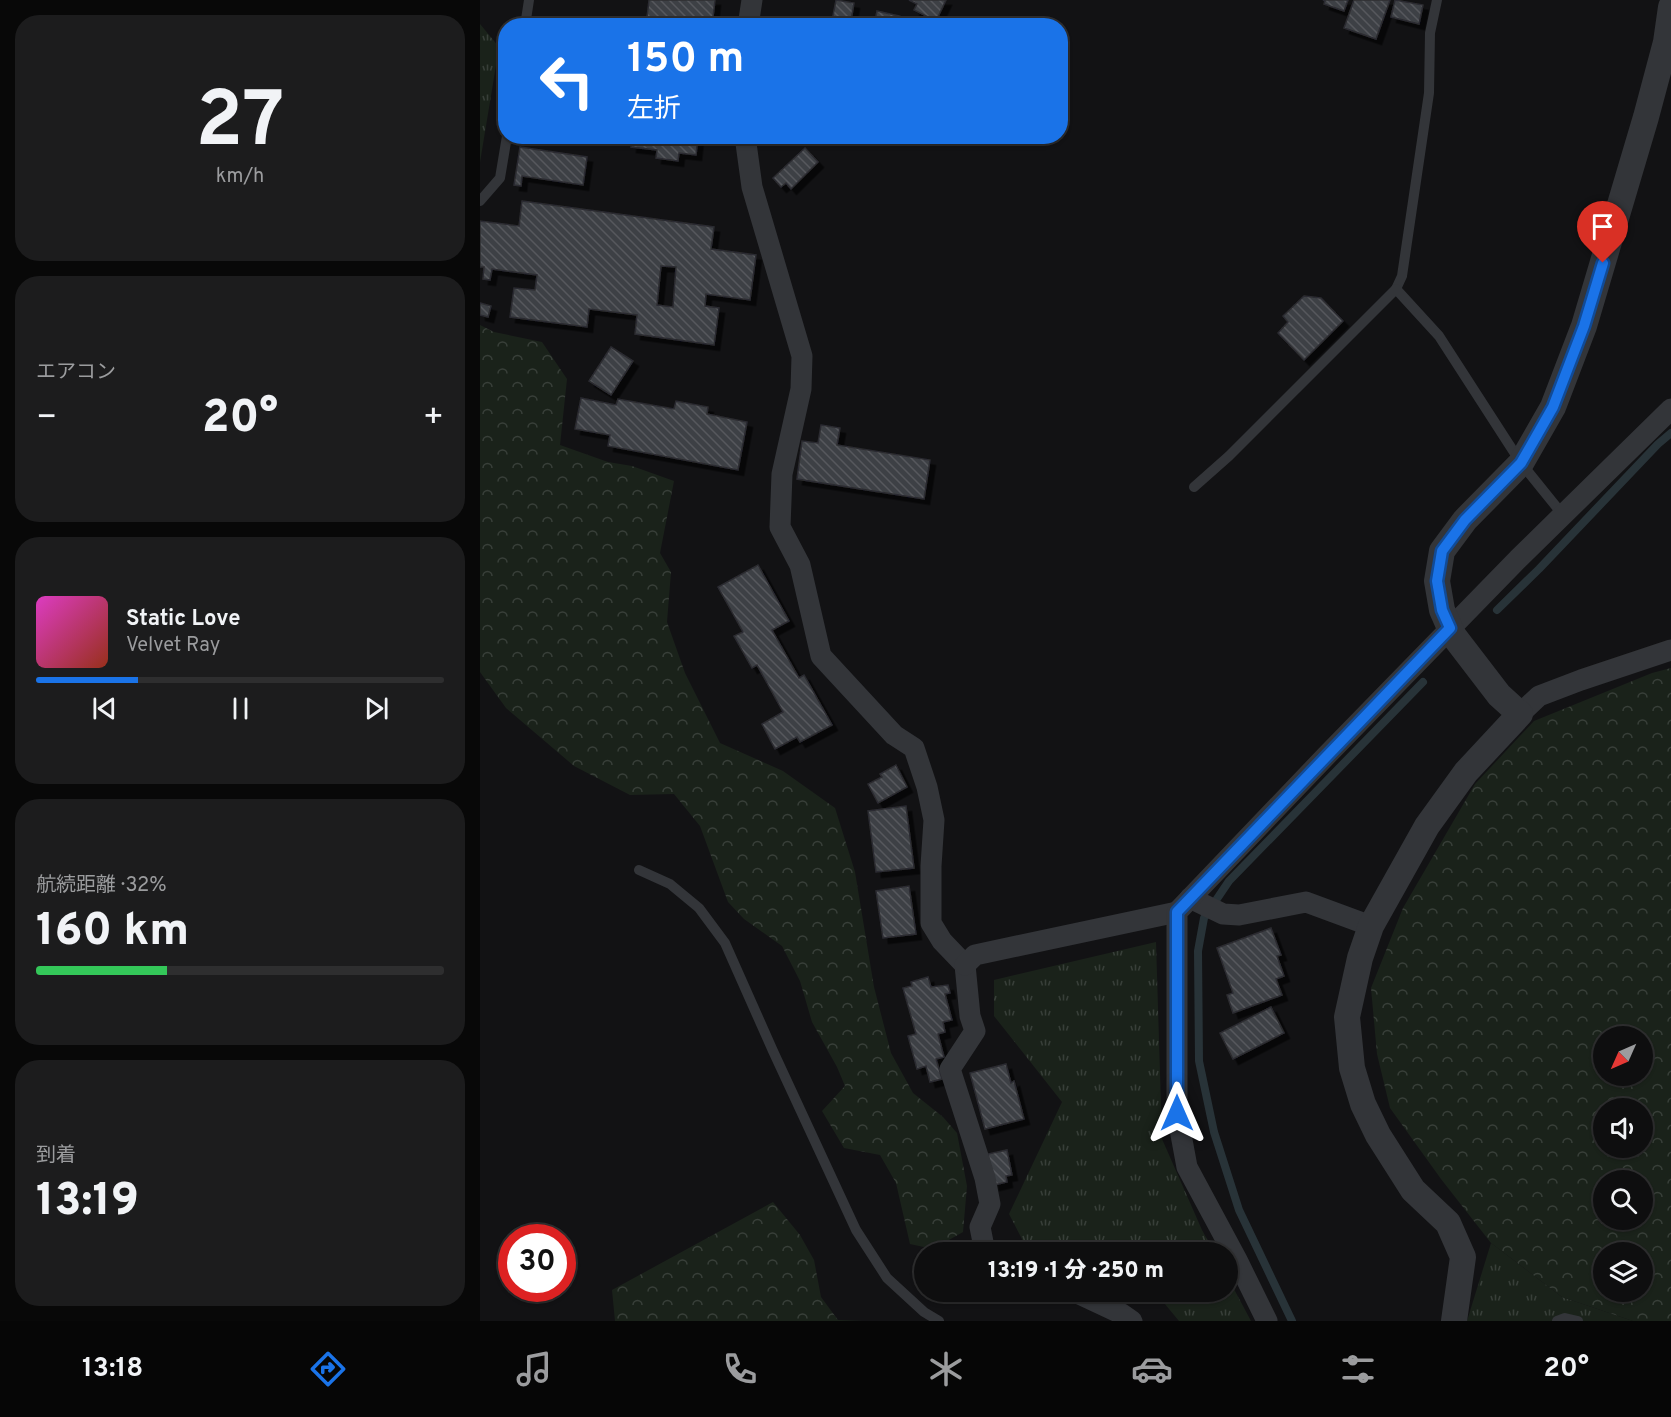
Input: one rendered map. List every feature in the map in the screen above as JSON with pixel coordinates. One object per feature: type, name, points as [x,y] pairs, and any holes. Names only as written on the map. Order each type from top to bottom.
[{"type":"street","points":[[749,18],[752,0]]},
{"type":"street","points":[[1520,714],[1499,695],[1453,635],[1442,610],[1437,581],[1442,551],[1465,520],[1521,463],[1553,407],[1584,326],[1647,117],[1666,42],[1671,7]]},
{"type":"street","points":[[746,144],[752,187],[802,356],[801,388],[782,474],[780,527],[800,565],[820,656],[894,735],[914,748],[927,788],[934,819],[931,923],[942,941],[965,965],[970,1016],[975,1031],[950,1069],[985,1178],[990,1204],[980,1227],[983,1242]]},
{"type":"street","points":[[1267,1321],[1188,1167],[1177,1113],[1183,905],[1450,628],[1671,408]]},
{"type":"street","points":[[1454,1321],[1463,1257],[1448,1223],[1413,1190],[1378,1135],[1363,1104],[1352,1068],[1347,1017],[1360,958],[1371,926],[1427,826],[1466,772],[1520,714],[1539,696],[1671,651]]},
{"type":"street","points":[[965,965],[975,955],[1183,905],[1239,915],[1306,902],[1371,926]]},
{"type":"street","points":[[1096,1302],[1132,1321]]},
{"type":"lane","points":[[526,18],[529,0]]},
{"type":"lane","points":[[1194,487],[1229,456],[1396,288],[1402,276],[1429,93],[1430,33],[1437,0]]},
{"type":"lane","points":[[480,201],[500,178],[506,144]]},
{"type":"lane","points":[[1396,288],[1439,336],[1521,463],[1563,514]]},
{"type":"lane","points":[[639,870],[670,884],[699,908],[725,943],[856,1230],[887,1278],[924,1312],[939,1321]]},
{"type":"lane","points":[[1557,1321],[1565,1318],[1578,1321]]},
{"type":"green space","points":[[480,24],[498,46],[498,53],[480,162]]},
{"type":"green space","points":[[480,325],[494,332],[542,342],[567,379],[560,445],[674,481],[660,553],[671,572],[667,622],[685,673],[720,743],[783,771],[835,808],[855,872],[874,987],[891,1053],[913,1093],[943,1117],[957,1133],[967,1186],[963,1232],[945,1242],[910,1244],[896,1183],[880,1155],[844,1148],[822,1111],[845,1086],[812,1022],[800,981],[782,946],[744,919],[728,902],[700,826],[674,794],[630,795],[574,766],[506,708],[480,672]]},
{"type":"green space","points":[[1671,668],[1671,1321],[1633,1321],[1562,1297],[1491,1243],[1390,1108],[1377,1054],[1371,988],[1403,908],[1475,784],[1534,721],[1652,673]]},
{"type":"green space","points":[[1156,942],[1162,1139],[1209,1242],[1023,1241],[1009,1214],[1062,1102],[994,1016],[994,980]]},
{"type":"green space","points":[[773,1202],[800,1235],[814,1260],[821,1297],[838,1320],[863,1321],[615,1321],[612,1290]]},
{"type":"green space","points":[[1491,1243],[1562,1297],[1633,1321],[1467,1321]]},
{"type":"green space","points":[[1238,1297],[1251,1321],[1179,1321],[1163,1302],[1238,1302]]},
{"type":"building","points":[[649,0],[715,0],[713,18],[647,18]]},
{"type":"building","points":[[836,0],[854,3],[851,18],[833,18]]},
{"type":"building","points":[[909,0],[946,0],[937,18],[930,18],[914,10],[917,4]]},
{"type":"building","points":[[1323,0],[1348,0],[1344,11],[1324,4]]},
{"type":"building","points":[[1354,0],[1390,0],[1376,39],[1344,28]]},
{"type":"building","points":[[1395,0],[1423,5],[1419,24],[1391,17]]},
{"type":"building","points":[[877,11],[904,18],[876,18]]},
{"type":"building","points":[[631,144],[697,144],[696,155],[679,153],[678,161],[656,158],[657,150],[631,147]]},
{"type":"building","points":[[520,147],[587,157],[583,185],[522,176],[521,186],[514,185]]},
{"type":"building","points":[[805,148],[818,162],[791,189],[786,183],[781,187],[773,178]]},
{"type":"building","points":[[522,201],[714,227],[711,249],[756,255],[750,300],[706,294],[705,306],[719,308],[714,345],[635,334],[637,315],[589,309],[587,327],[510,317],[514,288],[535,290],[537,275],[492,269],[490,280],[483,279],[484,267],[480,267],[480,221],[519,226]],"holes":[[[661,266],[676,267],[673,307],[657,305]]]},
{"type":"building","points":[[1304,296],[1321,298],[1343,321],[1304,360],[1278,333],[1288,322],[1283,316]]},
{"type":"building","points":[[480,303],[491,306],[488,317],[480,315]]},
{"type":"building","points":[[611,347],[633,361],[611,395],[589,381]]},
{"type":"building","points":[[581,398],[616,405],[618,399],[674,409],[676,401],[708,407],[707,414],[747,422],[738,470],[608,446],[610,435],[575,429]]},
{"type":"building","points":[[821,425],[840,428],[837,445],[930,460],[924,499],[797,479],[802,441],[818,443]]},
{"type":"building","points":[[758,565],[789,621],[772,630],[799,678],[804,675],[832,725],[800,742],[797,737],[775,749],[762,724],[783,712],[757,665],[752,668],[734,636],[743,632],[718,587]]},
{"type":"building","points":[[896,765],[907,787],[878,803],[868,784],[882,777],[880,774]]},
{"type":"building","points":[[906,806],[914,868],[876,872],[868,811]]},
{"type":"building","points":[[909,886],[916,934],[883,938],[876,891]]},
{"type":"building","points":[[1271,928],[1281,955],[1277,956],[1284,976],[1276,979],[1282,995],[1233,1013],[1227,995],[1233,993],[1217,948]]},
{"type":"building","points":[[928,977],[931,987],[948,985],[950,993],[945,994],[952,1020],[943,1022],[945,1032],[938,1034],[944,1057],[936,1059],[942,1079],[930,1082],[926,1066],[917,1069],[908,1036],[916,1034],[903,988],[912,986],[911,982]]},
{"type":"building","points":[[1271,1007],[1284,1033],[1233,1059],[1220,1033]]},
{"type":"building","points":[[1006,1064],[1011,1083],[1014,1081],[1024,1119],[985,1129],[970,1073]]},
{"type":"building","points":[[1007,1150],[1012,1175],[1006,1176],[1007,1182],[994,1185],[988,1154]]},
{"type":"waterway","points":[[1497,610],[1671,433]]},
{"type":"waterway","points":[[1292,1321],[1239,1210],[1214,1132],[1199,1061],[1198,951],[1204,918],[1229,881],[1423,682]]},
{"type":"route","points":[[1177,1113],[1177,912],[1450,628],[1442,610],[1437,581],[1442,551],[1465,520],[1521,463],[1553,407],[1584,326],[1603,263]]}]
